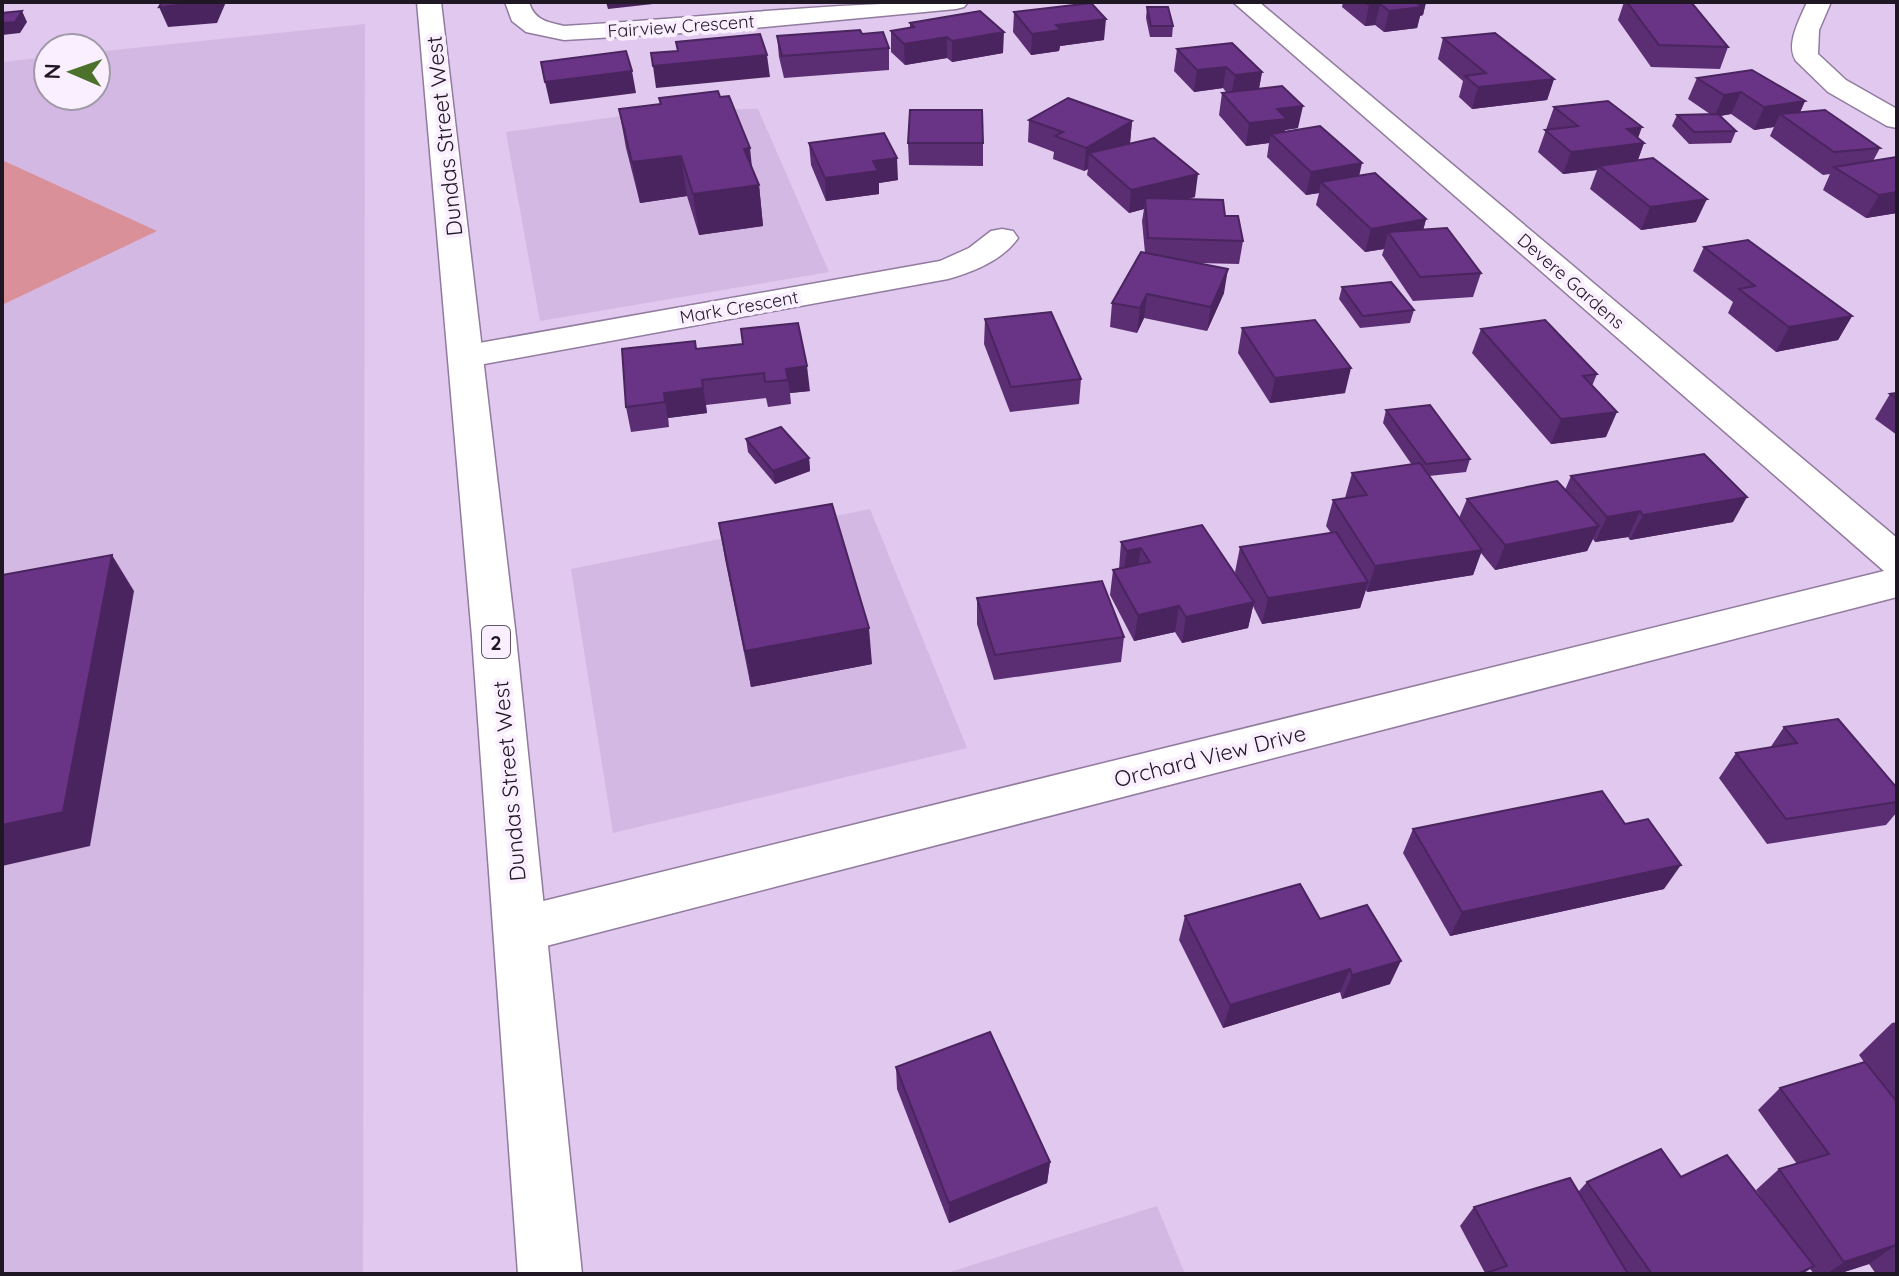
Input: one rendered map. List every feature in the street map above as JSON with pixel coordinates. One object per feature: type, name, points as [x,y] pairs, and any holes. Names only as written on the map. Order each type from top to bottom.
[{"type":"street","name":"Dundas Street West","points":[[429,2],[468,356],[523,929],[550,1274]]},
{"type":"street","name":"Fairview Crescent","points":[[517,2],[521,16],[535,27],[564,33],[733,23],[956,2]]},
{"type":"street","name":"Devere Gardens","points":[[1245,2],[1897,560]]},
{"type":"street","points":[[1819,2],[1807,30],[1805,56],[1837,86],[1897,120]]},
{"type":"street","name":"Mark Crescent","points":[[468,356],[948,269],[980,255],[1002,238]]},
{"type":"street","name":"Orchard View Drive","points":[[523,929],[1897,582]]},
{"type":"shaded area","points":[[365,24],[363,1274],[2,1274],[2,62],[32,59],[32,112],[112,112],[112,50]]},
{"type":"shaded area","points":[[672,109],[758,109],[829,272],[540,321],[506,132]]},
{"type":"shaded area","points":[[2,160],[157,231],[2,305]]},
{"type":"shaded area","points":[[870,509],[967,748],[613,833],[571,569]]},
{"type":"shaded area","points":[[1157,1206],[1185,1274],[944,1274]]},
{"type":"building","points":[[162,2],[209,2],[159,7]]},
{"type":"building","points":[[1365,2],[1415,2],[1422,7],[1389,11],[1380,4],[1369,5]]},
{"type":"building","points":[[1627,2],[1691,2],[1728,47],[1659,45]]},
{"type":"building","points":[[1091,3],[1106,19],[1056,25],[1061,30],[1032,34],[1014,12]]},
{"type":"building","points":[[1147,7],[1168,7],[1173,26],[1151,26]]},
{"type":"building","points":[[22,11],[15,22],[2,23],[2,13]]},
{"type":"building","points":[[980,11],[1004,32],[952,41],[947,37],[904,44],[891,31],[914,27],[910,23]]},
{"type":"building","points":[[860,30],[862,34],[883,32],[889,48],[782,56],[777,36]]},
{"type":"building","points":[[1495,33],[1554,79],[1478,87],[1465,76],[1486,73],[1443,38]]},
{"type":"building","points":[[760,34],[767,55],[653,66],[651,53],[678,51],[676,42]]},
{"type":"building","points":[[1232,43],[1262,72],[1235,75],[1226,67],[1197,70],[1177,49]]},
{"type":"building","points":[[626,51],[632,71],[545,82],[541,62]]},
{"type":"building","points":[[1752,70],[1805,101],[1764,107],[1741,92],[1724,95],[1697,78]]},
{"type":"building","points":[[1282,86],[1303,106],[1277,109],[1287,119],[1249,123],[1222,93]]},
{"type":"building","points":[[718,91],[720,97],[729,96],[750,148],[744,149],[759,185],[693,194],[681,156],[632,162],[619,109],[661,104],[659,98]]},
{"type":"building","points":[[1068,98],[1132,121],[1086,148],[1055,136],[1063,132],[1029,120]]},
{"type":"building","points":[[1608,101],[1642,127],[1627,129],[1644,143],[1571,152],[1545,130],[1578,126],[1554,107]]},
{"type":"building","points":[[910,110],[982,110],[983,143],[908,143]]},
{"type":"building","points":[[1825,110],[1880,148],[1834,152],[1780,114]]},
{"type":"building","points":[[1718,114],[1736,131],[1694,132],[1677,115]]},
{"type":"building","points":[[1320,126],[1362,163],[1311,172],[1271,134]]},
{"type":"building","points":[[884,133],[897,158],[873,161],[878,171],[825,178],[809,143]]},
{"type":"building","points":[[1154,138],[1198,174],[1131,190],[1089,153]]},
{"type":"building","points":[[1897,157],[1897,192],[1879,195],[1834,167]]},
{"type":"building","points":[[1653,158],[1707,199],[1650,207],[1599,166]]},
{"type":"building","points":[[1375,173],[1426,219],[1371,229],[1321,182]]},
{"type":"building","points":[[1145,198],[1223,200],[1225,216],[1238,216],[1243,241],[1148,238]]},
{"type":"building","points":[[1447,228],[1481,273],[1420,277],[1388,232]]},
{"type":"building","points":[[1748,240],[1852,316],[1789,327],[1739,289],[1755,286],[1704,247]]},
{"type":"building","points":[[1141,252],[1228,269],[1211,307],[1147,294],[1140,308],[1112,303]]},
{"type":"building","points":[[1391,282],[1414,310],[1363,316],[1342,287]]},
{"type":"building","points":[[1051,312],[1081,379],[1011,387],[985,319]]},
{"type":"building","points":[[1315,320],[1351,368],[1275,378],[1242,328]]},
{"type":"building","points":[[1545,320],[1597,374],[1583,376],[1617,412],[1561,419],[1481,329]]},
{"type":"building","points":[[798,323],[807,366],[786,369],[788,380],[765,382],[764,373],[702,380],[703,388],[664,393],[665,402],[626,407],[622,349],[695,341],[696,349],[743,344],[741,329]]},
{"type":"building","points":[[1430,405],[1470,459],[1426,464],[1386,410]]},
{"type":"building","points":[[781,427],[809,458],[773,471],[746,439]]},
{"type":"building","points":[[1704,454],[1747,497],[1643,515],[1640,511],[1607,517],[1571,476]]},
{"type":"building","points":[[1420,463],[1482,550],[1375,566],[1333,500],[1367,495],[1352,473]]},
{"type":"building","points":[[1557,481],[1599,526],[1505,545],[1467,499]]},
{"type":"building","points":[[832,504],[869,628],[745,651],[719,523]]},
{"type":"building","points":[[1202,525],[1254,602],[1186,617],[1179,606],[1138,615],[1113,570],[1150,562],[1141,548],[1127,551],[1121,542]]},
{"type":"building","points":[[1336,532],[1368,582],[1268,598],[1240,547]]},
{"type":"building","points":[[112,555],[63,812],[2,825],[2,575]]},
{"type":"building","points":[[1102,581],[1124,637],[995,655],[977,598]]},
{"type":"building","points":[[1838,719],[1897,788],[1897,802],[1786,819],[1736,753],[1797,743],[1784,727]]},
{"type":"building","points":[[1602,791],[1625,824],[1648,819],[1681,865],[1462,912],[1413,829]]},
{"type":"building","points":[[1300,884],[1320,919],[1367,905],[1401,961],[1352,975],[1350,969],[1230,1005],[1185,916]]},
{"type":"building","points":[[990,1032],[1050,1162],[949,1203],[896,1067]]},
{"type":"building","points":[[1865,1062],[1897,1102],[1897,1247],[1844,1262],[1779,1169],[1829,1154],[1780,1088]]},
{"type":"building","points":[[1661,1149],[1681,1177],[1727,1155],[1814,1266],[1797,1274],[1652,1274],[1587,1182]]},
{"type":"building","points":[[1570,1178],[1628,1274],[1483,1274],[1507,1266],[1474,1207]]}]
